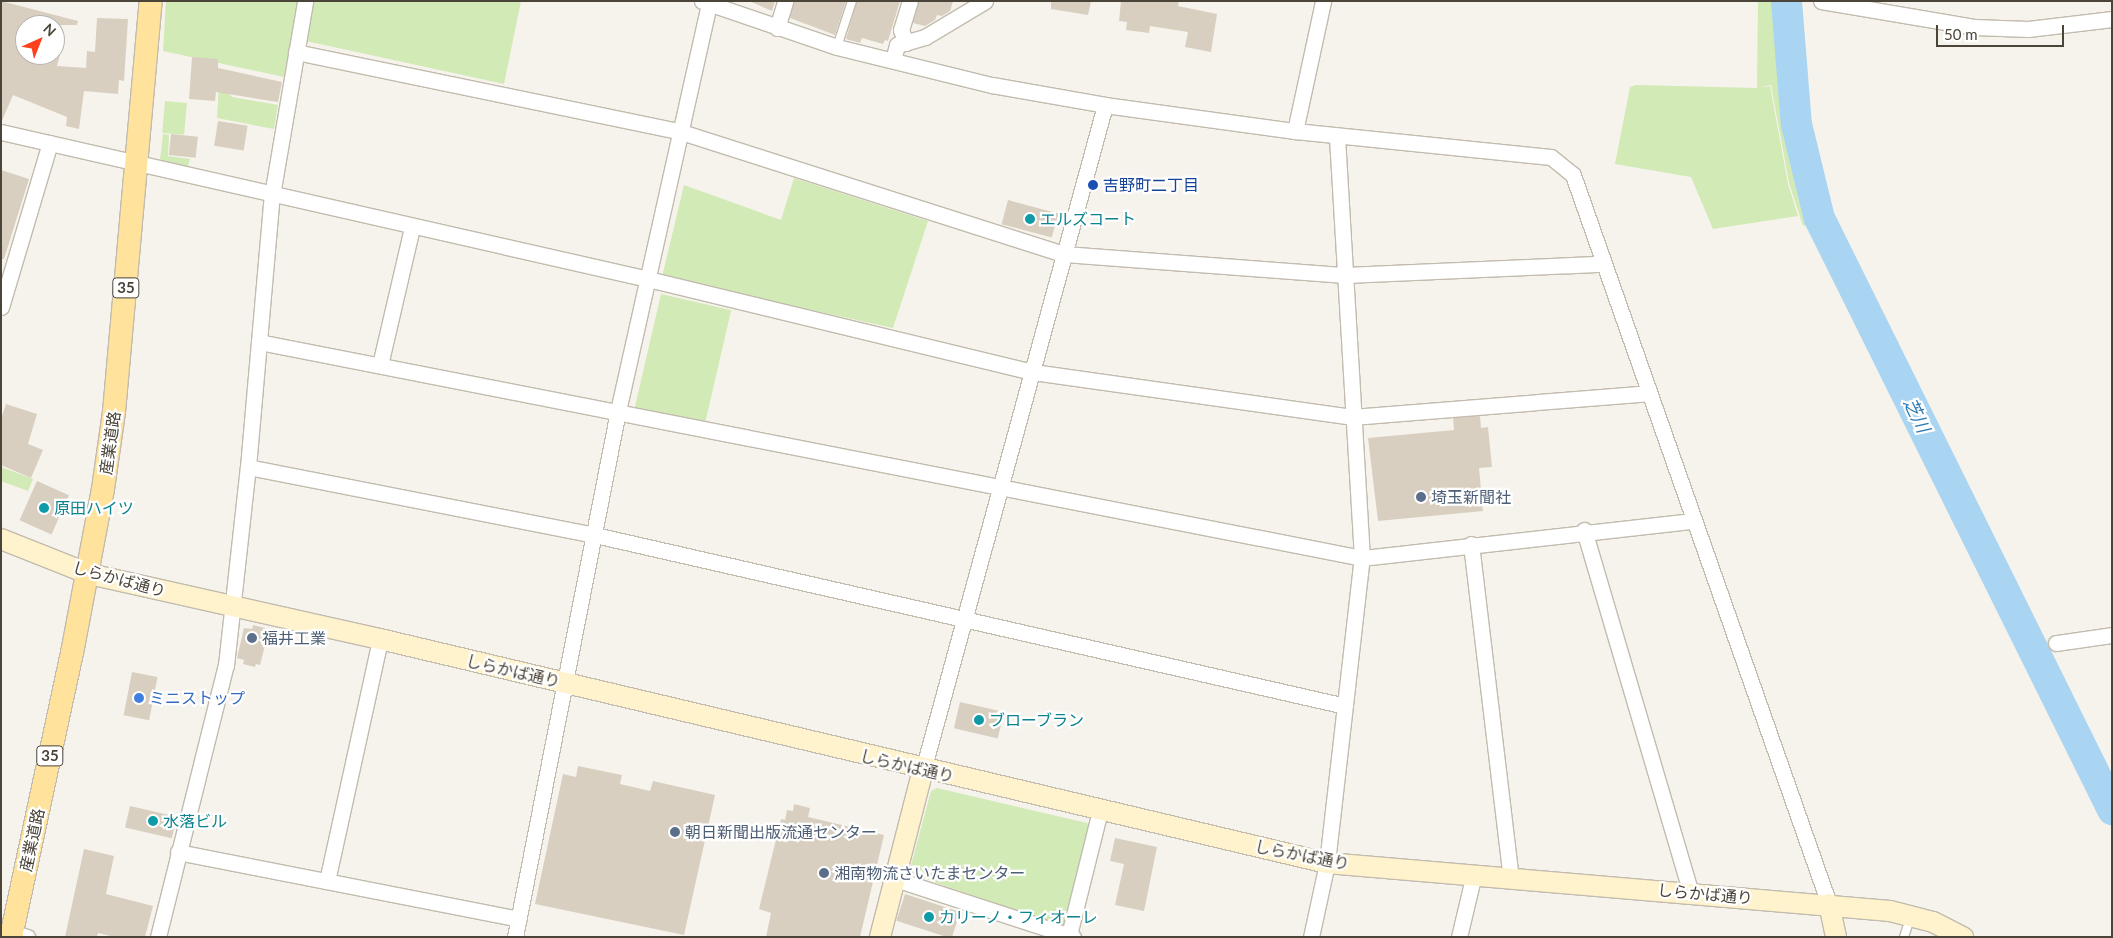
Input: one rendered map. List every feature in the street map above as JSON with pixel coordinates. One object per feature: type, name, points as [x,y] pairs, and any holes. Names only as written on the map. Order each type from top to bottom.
[{"type":"main road","name":"産業道路","points":[[17,935],[88,574],[114,412],[151,1]]},
{"type":"street","points":[[158,937],[226,665],[248,467],[272,195],[306,1]]},
{"type":"street","points":[[777,28],[785,1]]},
{"type":"street","points":[[906,43],[901,30],[910,1]]},
{"type":"street","points":[[893,60],[898,46],[925,37],[985,1]]},
{"type":"street","points":[[1295,131],[1323,1]]},
{"type":"street","points":[[1821,1],[1974,27],[2028,29],[2112,18]]},
{"type":"street","points":[[515,937],[563,683],[595,535],[618,411],[680,132],[705,2],[837,48],[992,85],[1105,105],[1295,131],[1551,157],[1573,175],[1602,264],[1692,521],[1829,904],[1836,937]]},
{"type":"street","points":[[296,52],[680,132],[1064,254],[1345,275],[1602,264]]},
{"type":"street","points":[[880,937],[923,770],[966,620],[1105,105]]},
{"type":"street","points":[[1,132],[412,228],[648,279],[1033,372],[1352,417],[1648,393]]},
{"type":"street","points":[[1311,937],[1327,863],[1362,558],[1352,417],[1338,136]]},
{"type":"street","points":[[1,307],[50,143]]},
{"type":"street","points":[[380,366],[412,228]]},
{"type":"street","points":[[259,342],[1362,558],[1584,530],[1692,521]]},
{"type":"street","points":[[248,467],[595,535],[1345,706]]},
{"type":"street","points":[[1584,530],[1691,892]]},
{"type":"street","name":"しらかば通り","points":[[1,540],[88,574],[380,639],[923,770],[1327,863],[1829,904],[1911,916],[1934,922],[1963,937]]},
{"type":"street","points":[[1471,544],[1511,877]]},
{"type":"street","points":[[2056,643],[2112,635]]},
{"type":"street","points":[[327,881],[380,639]]},
{"type":"street","points":[[895,879],[1071,936],[1100,810]]},
{"type":"street","points":[[178,852],[518,919]]},
{"type":"street","points":[[1459,937],[1474,874]]},
{"type":"lane","points":[[837,48],[852,1]]},
{"type":"lane","points":[[1904,937],[1911,916]]},
{"type":"green space","points":[[166,1],[521,1],[504,84],[292,38],[284,77],[163,51]]},
{"type":"green space","points":[[1758,1],[1783,1],[1790,121],[1802,184],[1816,219],[1803,226],[1789,183],[1771,85],[1758,88],[1770,86],[1788,184],[1798,216],[1713,229],[1691,177],[1615,164],[1630,87],[1636,85],[1757,88]]},
{"type":"green space","points":[[220,69],[233,71],[228,93],[232,97],[278,105],[274,129],[217,118]]},
{"type":"green space","points":[[165,101],[187,103],[184,135],[162,133]]},
{"type":"green space","points":[[163,134],[169,135],[168,156],[190,159],[188,167],[160,160]]},
{"type":"green space","points":[[794,178],[928,221],[893,328],[662,277],[684,185],[781,220]]},
{"type":"green space","points":[[661,294],[731,310],[705,424],[635,408]]},
{"type":"green space","points":[[1,467],[33,479],[28,491],[1,481]]},
{"type":"green space","points":[[937,788],[1087,823],[1091,829],[1069,921],[1062,927],[914,875],[910,869],[931,791]]},
{"type":"building","points":[[1,1],[55,15],[15,15],[15,65],[57,65],[86,68],[87,51],[95,52],[97,18],[128,19],[124,81],[119,80],[118,94],[84,91],[79,129],[66,126],[67,117],[13,95],[1,123]]},
{"type":"building","points":[[749,1],[775,1],[772,11]]},
{"type":"building","points":[[794,1],[846,1],[835,35],[790,18]]},
{"type":"building","points":[[857,1],[900,1],[888,41],[885,40],[883,44],[862,38],[860,43],[846,39]]},
{"type":"building","points":[[919,1],[953,1],[950,11],[942,16],[937,15],[935,20],[925,26],[913,23]]},
{"type":"building","points":[[1051,1],[1091,1],[1088,15],[1051,9]]},
{"type":"building","points":[[1121,1],[1179,1],[1178,6],[1217,14],[1211,52],[1185,47],[1188,32],[1150,26],[1149,33],[1126,30],[1127,22],[1119,21]]},
{"type":"building","points":[[65,18],[78,21],[77,25],[65,25]]},
{"type":"building","points":[[192,57],[218,59],[218,68],[282,82],[278,102],[216,92],[215,101],[189,99]]},
{"type":"building","points":[[218,121],[248,126],[244,150],[214,146]]},
{"type":"building","points":[[171,134],[198,137],[196,158],[169,155]]},
{"type":"building","points":[[1,170],[29,179],[4,259],[1,259]]},
{"type":"building","name":"エルズコート","points":[[1008,200],[1058,213],[1052,238],[1002,224]]},
{"type":"building","points":[[6,404],[37,414],[28,444],[43,450],[31,478],[1,465],[1,419]]},
{"type":"building","points":[[1480,416],[1481,428],[1488,427],[1492,467],[1479,468],[1483,511],[1378,521],[1368,438],[1454,430],[1453,418]]},
{"type":"building","name":"原田ハイツ","points":[[37,481],[69,495],[51,535],[20,520]]},
{"type":"building","points":[[253,625],[265,628],[264,632],[268,633],[260,665],[256,664],[255,667],[243,664],[244,660],[237,658],[244,628],[252,629]]},
{"type":"building","points":[[132,672],[158,677],[149,720],[124,715]]},
{"type":"building","name":"ブローブラン","points":[[960,702],[1004,712],[998,738],[954,728]]},
{"type":"building","points":[[578,766],[622,775],[620,784],[650,791],[653,781],[715,795],[684,935],[535,904],[563,774],[576,777]]},
{"type":"building","points":[[794,804],[810,808],[808,817],[884,835],[860,937],[766,937],[771,913],[759,909],[781,819],[785,820],[787,810],[793,811]]},
{"type":"building","name":"水落ビル","points":[[130,806],[177,817],[172,838],[125,827]]},
{"type":"building","points":[[1115,838],[1157,847],[1144,911],[1115,905],[1124,864],[1110,861]]},
{"type":"building","points":[[84,849],[114,856],[106,894],[153,906],[145,937],[114,937],[98,933],[97,937],[65,937]]},
{"type":"building","name":"カリーノ・フィオーレ","points":[[905,894],[960,912],[952,937],[896,921]]},
{"type":"waterway","name":"芝川","points":[[1786,1],[1796,124],[1819,218],[2112,809]]},
{"type":"place","name":"吉野町二丁目","points":[[1093,185]]},
{"type":"place","name":"エルズコート","points":[[1030,219]]},
{"type":"place","name":"埼玉新聞社","points":[[1421,497]]},
{"type":"place","name":"原田ハイツ","points":[[44,508]]},
{"type":"place","name":"福井工業","points":[[252,638]]},
{"type":"place","name":"ミニストップ","points":[[139,698]]},
{"type":"place","name":"ブローブラン","points":[[979,720]]},
{"type":"place","name":"水落ビル","points":[[153,821]]},
{"type":"place","name":"朝日新聞出版流通センター","points":[[675,832]]},
{"type":"place","name":"湘南物流さいたまセンター","points":[[824,873]]},
{"type":"place","name":"カリーノ・フィオーレ","points":[[929,917]]}]
